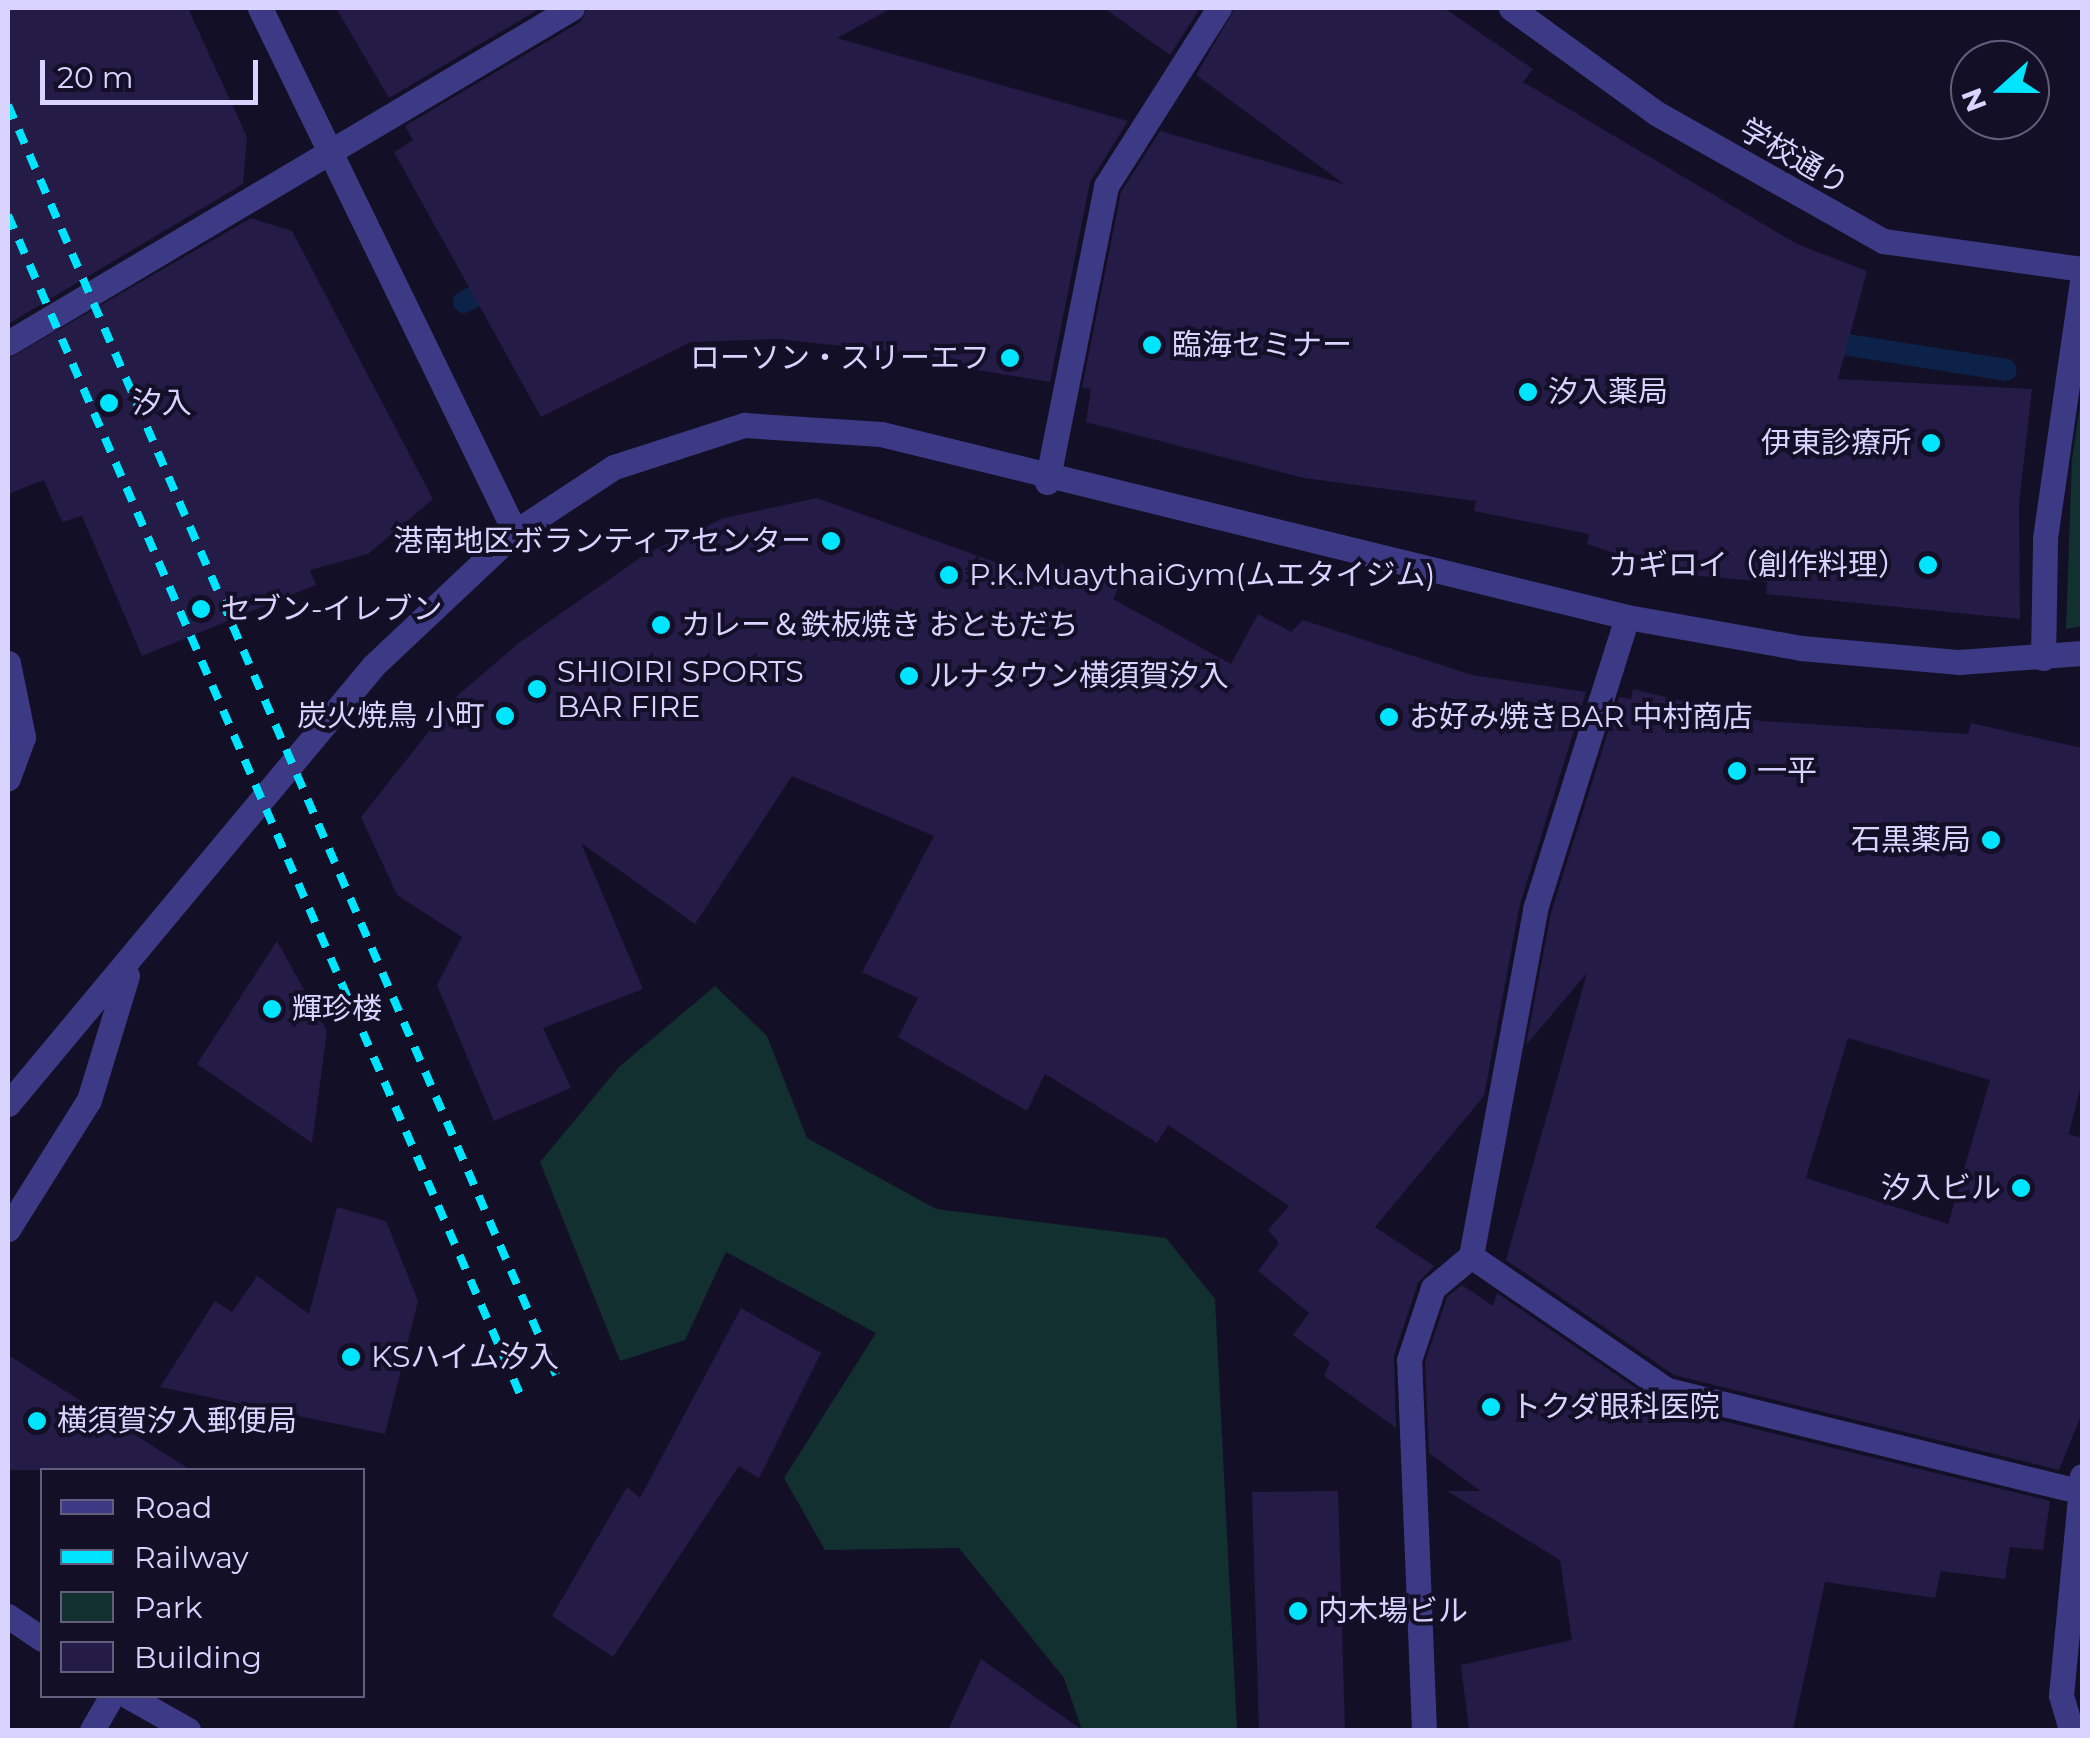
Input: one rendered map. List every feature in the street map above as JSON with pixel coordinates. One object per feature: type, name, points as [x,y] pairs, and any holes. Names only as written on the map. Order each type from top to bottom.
[{"type":"street","points":[[260,8],[516,532]]},
{"type":"street","points":[[8,343],[206,218],[333,157],[572,8]]},
{"type":"street","points":[[1047,482],[1106,186],[1219,8]]},
{"type":"street","name":"学校通り","points":[[1511,8],[1656,113],[1883,242],[2082,269]]},
{"type":"street","points":[[2043,658],[2045,538],[2082,280]]},
{"type":"street","points":[[8,1104],[132,962],[373,666],[516,532],[614,468],[744,425],[881,434],[1047,482],[1627,617],[1801,648],[2043,658],[2082,654]]},
{"type":"street","points":[[1424,1730],[1408,1360],[1433,1288],[1471,1256],[1534,909],[1627,617]]},
{"type":"street","points":[[8,663],[23,737],[8,778]]},
{"type":"street","points":[[8,1229],[89,1100],[132,962]]},
{"type":"street","points":[[1471,1256],[1668,1390],[2080,1484],[2062,1695],[2071,1730]]},
{"type":"street","points":[[8,1616],[40,1639]]},
{"type":"street","points":[[92,1730],[111,1698]]},
{"type":"street","points":[[132,1698],[188,1730]]},
{"type":"green space","points":[[2082,391],[2082,626],[2066,629],[2072,460]]},
{"type":"green space","points":[[715,986],[767,1036],[807,1138],[936,1209],[1166,1238],[1215,1299],[1237,1730],[1082,1730],[1064,1678],[959,1548],[825,1550],[784,1478],[876,1333],[726,1252],[685,1340],[620,1361],[540,1162],[619,1067]]},
{"type":"building","points":[[8,8],[188,8],[247,137],[243,184],[8,324]]},
{"type":"building","points":[[336,8],[541,8],[389,98]]},
{"type":"building","points":[[588,8],[892,8],[837,38],[1128,121],[1090,182],[1050,382],[954,366],[956,359],[779,339],[691,342],[541,417],[394,152],[413,140],[405,126],[580,22]]},
{"type":"building","points":[[1104,8],[1200,8],[1170,55]]},
{"type":"building","points":[[1235,8],[1444,8],[1533,69],[1523,82],[1797,244],[1867,271],[1838,379],[2032,389],[2019,504],[2020,619],[1766,594],[1767,582],[1677,574],[1587,544],[1589,534],[1474,511],[1476,501],[1304,478],[1086,422],[1091,389],[1082,388],[1121,192],[1160,131],[1344,184],[1196,75]]},
{"type":"building","points":[[251,218],[292,231],[433,499],[368,554],[310,570],[316,585],[142,656],[82,516],[62,522],[44,480],[8,494],[8,359]]},
{"type":"building","points":[[817,498],[1051,582],[1060,564],[1122,580],[1113,599],[1231,664],[1258,614],[1291,632],[1303,620],[1472,675],[1586,692],[1520,904],[1484,1096],[1375,1227],[1434,1266],[1418,1283],[1394,1355],[1396,1428],[1324,1376],[1330,1362],[1293,1335],[1309,1313],[1258,1271],[1279,1243],[1268,1230],[1289,1206],[1168,1125],[1157,1143],[1045,1074],[1027,1111],[898,1037],[918,998],[862,972],[934,836],[792,776],[695,924],[581,843],[643,989],[543,1028],[571,1088],[494,1121],[437,985],[462,937],[397,895],[361,817],[457,696],[520,642],[647,553],[724,518]]},
{"type":"building","points":[[1633,689],[1761,721],[1968,734],[1971,723],[2082,748],[2082,1081],[2069,1134],[2082,1138],[2082,1413],[2059,1470],[1674,1375],[1506,1260],[1587,973],[1526,1045],[1551,913],[1619,697],[1631,699]],"holes":[[[1848,1038],[1990,1080],[1948,1224],[1806,1178]]]},
{"type":"building","points":[[277,941],[327,1031],[312,1143],[197,1064]]},
{"type":"building","name":"KSハイム汐入","points":[[337,1207],[386,1221],[418,1301],[385,1434],[160,1387],[215,1301],[232,1312],[257,1276],[309,1314]]},
{"type":"building","points":[[1462,1285],[1493,1306],[1497,1293],[1662,1406],[2050,1501],[2043,1550],[2010,1547],[2005,1579],[1941,1571],[1935,1598],[1825,1582],[1793,1730],[1469,1730],[1461,1665],[1572,1640],[1560,1560],[1447,1491],[1481,1491],[1429,1453],[1425,1362],[1447,1297]]},
{"type":"building","points":[[741,1308],[821,1353],[759,1478],[739,1466],[613,1657],[552,1616],[627,1487],[640,1498]]},
{"type":"building","points":[[8,1355],[188,1468],[40,1468],[8,1470]]},
{"type":"building","name":"内木場ビル","points":[[1338,1491],[1345,1730],[1259,1730],[1252,1492]]},
{"type":"building","points":[[981,1659],[1082,1730],[948,1730]]},
{"type":"waterway","points":[[464,302],[499,283]]},
{"type":"waterway","points":[[1817,340],[2006,370]]},
{"type":"railway","points":[[8,105],[556,1375]]},
{"type":"railway","points":[[8,215],[520,1394]]},
{"type":"place","name":"臨海セミナー","points":[[1152,345]]},
{"type":"place","name":"ローソン・スリーエフ","points":[[1010,358]]},
{"type":"place","name":"汐入薬局","points":[[1528,392]]},
{"type":"place","name":"汐入","points":[[109,403]]},
{"type":"place","name":"伊東診療所","points":[[1931,443]]},
{"type":"place","name":"港南地区ボランティアセンター","points":[[831,541]]},
{"type":"place","name":"カギロイ（創作料理）","points":[[1928,565]]},
{"type":"place","name":"P.K.MuaythaiGym(ムエタイジム)","points":[[949,575]]},
{"type":"place","name":"セブン-イレブン","points":[[201,609]]},
{"type":"place","name":"カレー＆鉄板焼き おともだち","points":[[661,625]]},
{"type":"place","name":"ルナタウン横須賀汐入","points":[[909,676]]},
{"type":"place","name":"SHIOIRI SPORTS BAR FIRE","points":[[537,689]]},
{"type":"place","name":"炭火焼鳥 小町","points":[[505,716]]},
{"type":"place","name":"お好み焼きBAR 中村商店","points":[[1389,717]]},
{"type":"place","name":"一平","points":[[1737,771]]},
{"type":"place","name":"石黒薬局","points":[[1991,840]]},
{"type":"place","name":"輝珍楼","points":[[272,1009]]},
{"type":"place","name":"汐入ビル","points":[[2021,1188]]},
{"type":"place","name":"KSハイム汐入","points":[[351,1357]]},
{"type":"place","name":"トクダ眼科医院","points":[[1491,1407]]},
{"type":"place","name":"横須賀汐入郵便局","points":[[37,1421]]},
{"type":"place","name":"内木場ビル","points":[[1298,1611]]}]
